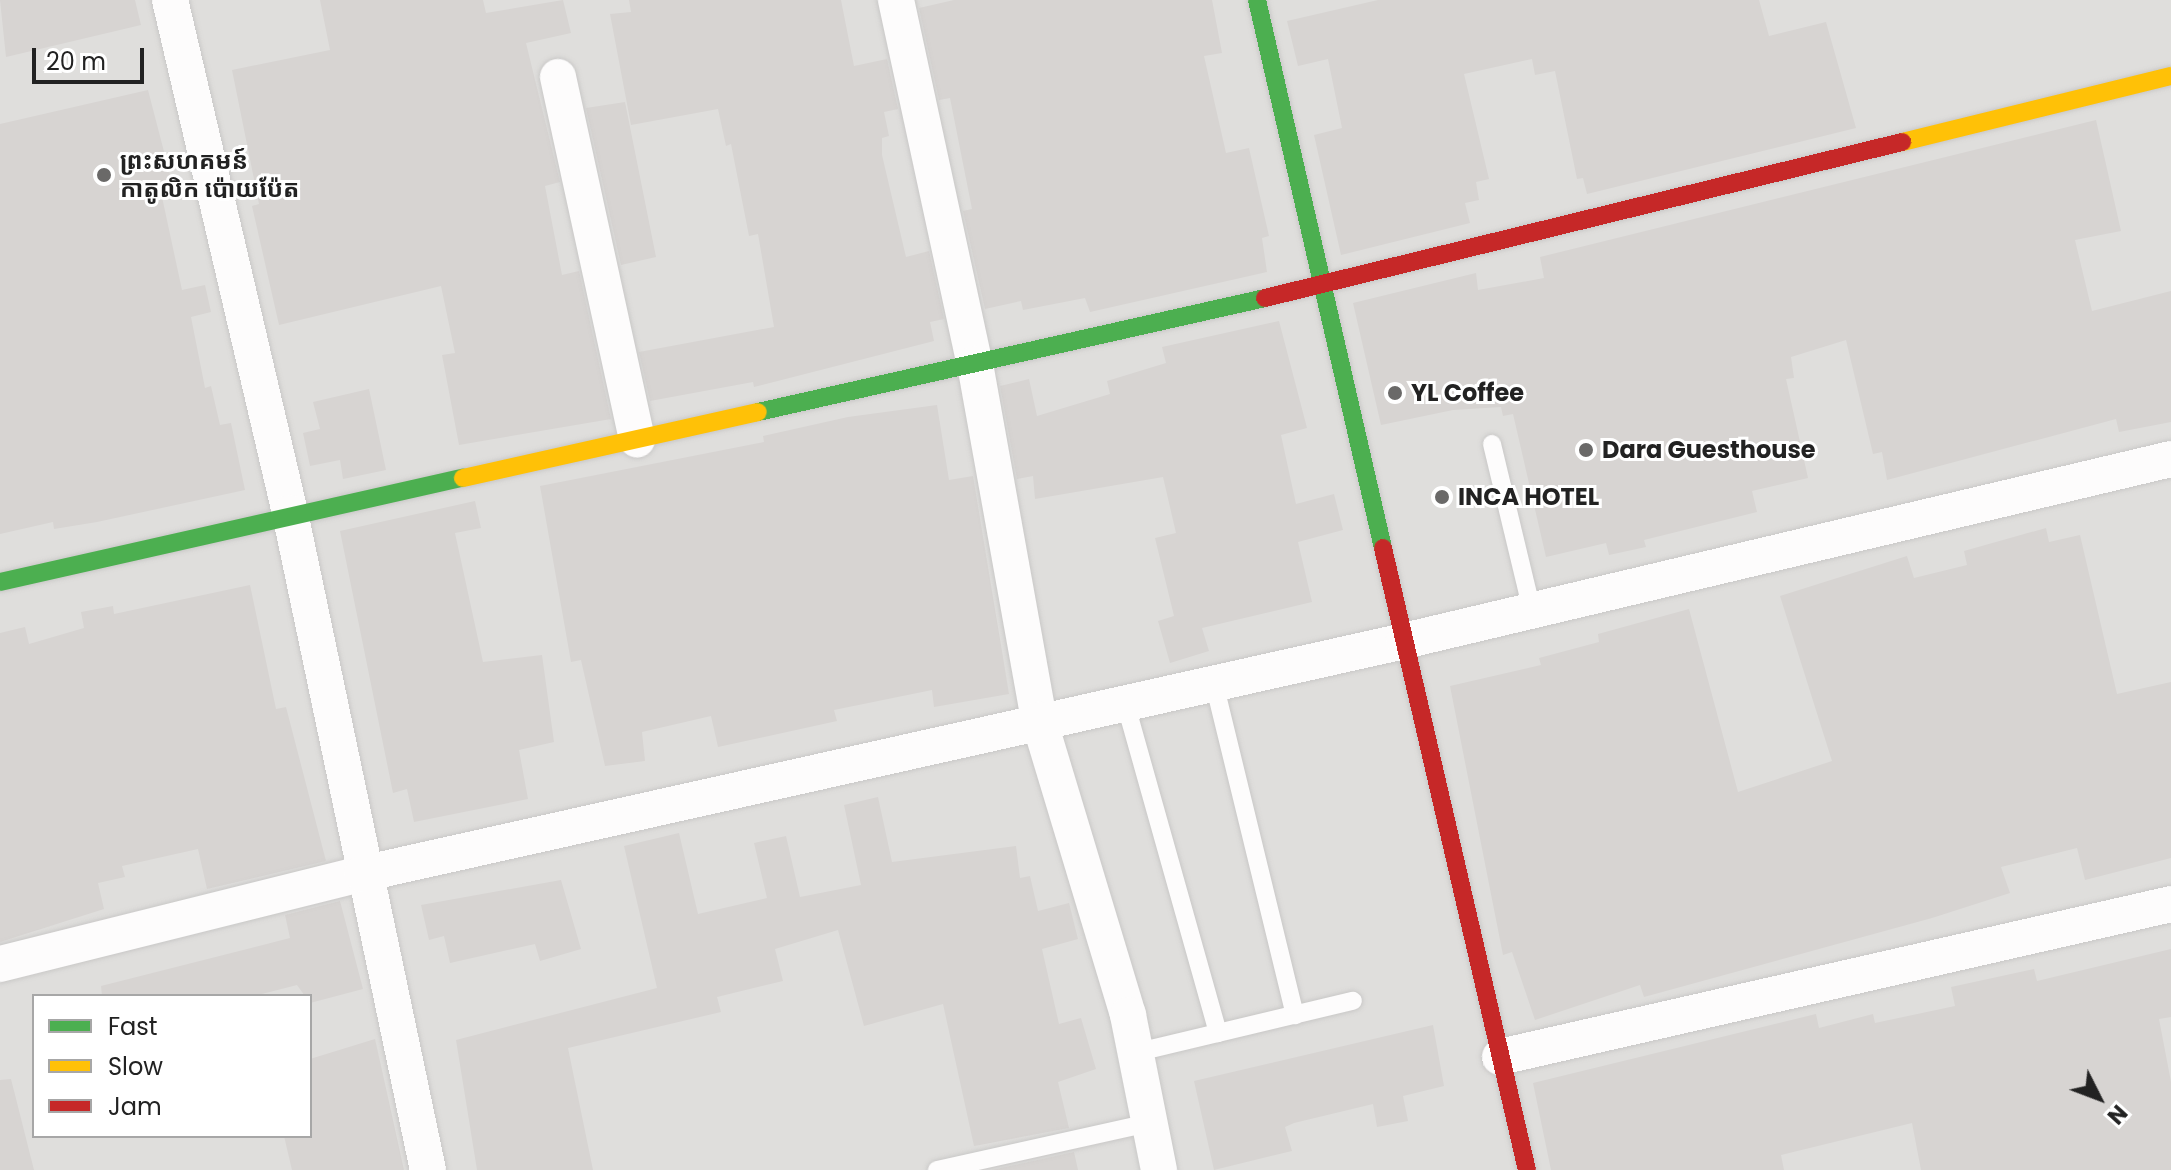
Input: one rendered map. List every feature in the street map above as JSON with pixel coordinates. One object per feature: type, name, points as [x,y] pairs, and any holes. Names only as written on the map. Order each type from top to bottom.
[{"type":"street","points":[[170,0],[290,513],[362,874],[428,1170]]},
{"type":"street","points":[[896,0],[975,364],[1039,720],[1134,1053],[1159,1170]]},
{"type":"street","points":[[1266,2],[1323,285],[1527,1170]]},
{"type":"street","points":[[0,582],[290,513],[637,439],[1323,285],[2171,76]]},
{"type":"street","points":[[558,77],[637,439]]},
{"type":"street","points":[[0,964],[362,874],[1039,720],[1404,641],[2171,459]]},
{"type":"street","points":[[1500,1057],[2171,904]]},
{"type":"lane","points":[[1492,444],[1532,611]]},
{"type":"lane","points":[[1214,683],[1295,1015]]},
{"type":"lane","points":[[1125,702],[1218,1033]]},
{"type":"lane","points":[[1134,1053],[1353,1001]]},
{"type":"lane","points":[[937,1170],[1149,1123]]},
{"type":"shaded area","points":[[0,0],[2171,0],[2171,1170],[0,1170]]},
{"type":"building","points":[[0,0],[135,0],[141,25],[6,57]]},
{"type":"building","points":[[320,0],[483,0],[486,13],[563,0],[571,33],[526,43],[560,182],[545,186],[562,275],[579,271],[611,419],[459,445],[442,355],[455,353],[441,286],[279,325],[252,206],[259,204],[232,70],[330,50]]},
{"type":"building","points":[[629,0],[841,0],[854,66],[887,59],[898,109],[884,112],[889,136],[882,138],[882,155],[906,257],[929,251],[944,319],[930,322],[934,341],[754,387],[753,382],[650,401],[639,352],[774,327],[758,234],[749,236],[731,144],[726,146],[718,109],[631,125],[610,14],[631,12]]},
{"type":"building","points":[[954,0],[1212,0],[1222,53],[1204,56],[1226,153],[1249,148],[1269,236],[1262,238],[1267,272],[1090,312],[1085,298],[1023,310],[1021,301],[985,309],[963,211],[972,209],[950,98],[939,100],[919,8]]},
{"type":"building","points":[[1378,0],[1759,0],[1769,36],[1826,22],[1856,128],[1587,194],[1583,178],[1577,179],[1555,71],[1535,75],[1532,59],[1464,74],[1489,179],[1476,182],[1479,200],[1465,203],[1470,223],[1341,255],[1314,135],[1342,128],[1328,59],[1298,66],[1287,21]]},
{"type":"building","points":[[148,90],[175,194],[162,197],[182,290],[205,285],[211,312],[191,317],[205,388],[211,386],[220,425],[231,423],[245,490],[97,522],[54,529],[53,522],[0,534],[0,124]]},
{"type":"building","points":[[625,102],[656,257],[621,265],[586,108]]},
{"type":"building","points":[[2096,120],[2121,231],[2075,240],[2092,311],[2171,291],[2171,422],[2119,432],[2116,419],[1887,480],[1882,452],[1873,454],[1846,340],[1791,357],[1794,378],[1786,379],[1808,478],[1752,491],[1757,512],[1644,540],[1646,547],[1609,555],[1606,543],[1546,557],[1513,414],[1503,416],[1501,407],[1453,410],[1381,425],[1353,303],[1476,273],[1478,290],[1544,278],[1540,257]]},
{"type":"building","points":[[1279,321],[1307,428],[1281,435],[1296,504],[1334,494],[1343,530],[1298,542],[1312,602],[1202,628],[1209,651],[1170,663],[1158,621],[1174,616],[1155,538],[1176,533],[1163,477],[1035,499],[1033,476],[1017,479],[1000,386],[1029,379],[1037,416],[1110,394],[1107,381],[1166,363],[1162,347]]},
{"type":"building","points":[[369,389],[386,470],[343,479],[340,460],[310,466],[303,433],[320,429],[313,402]]},
{"type":"building","points":[[937,405],[949,480],[973,476],[1009,694],[934,707],[932,690],[834,710],[837,721],[718,747],[711,716],[642,732],[645,761],[605,766],[581,660],[571,662],[540,486],[764,442],[763,436],[848,417]]},
{"type":"building","points":[[475,501],[481,528],[455,533],[483,662],[542,655],[554,742],[519,750],[528,799],[414,822],[407,789],[393,793],[340,531]]},
{"type":"building","points":[[2046,528],[2049,542],[2080,535],[2117,694],[2171,682],[2171,858],[2085,880],[2077,848],[2001,867],[2010,893],[1932,918],[1644,997],[1640,985],[1535,1020],[1512,952],[1503,955],[1450,686],[1541,665],[1539,658],[1599,642],[1598,634],[1689,609],[1738,792],[1832,761],[1780,596],[1907,556],[1914,578],[1967,565],[1964,551]]},
{"type":"building","points":[[250,585],[276,709],[286,707],[326,861],[207,889],[198,849],[122,866],[125,877],[98,883],[104,909],[0,942],[0,633],[25,627],[29,644],[84,628],[81,612],[113,606],[114,614]]},
{"type":"building","points":[[878,797],[892,862],[1016,846],[1020,878],[1030,876],[1038,911],[1069,903],[1078,939],[1042,949],[1059,1024],[1081,1018],[1096,1069],[1058,1082],[1069,1128],[974,1146],[943,1004],[864,1026],[838,930],[775,949],[783,981],[717,997],[721,1012],[568,1048],[593,1170],[477,1170],[456,1040],[657,988],[624,846],[679,833],[698,914],[767,898],[754,843],[786,836],[800,897],[861,885],[844,805]]},
{"type":"building","points":[[561,880],[581,949],[540,961],[535,944],[450,963],[444,936],[429,940],[421,905]]},
{"type":"building","points":[[340,901],[363,989],[312,1002],[312,994],[304,994],[297,985],[262,994],[102,994],[101,986],[290,938],[285,915]]},
{"type":"building","points":[[2171,949],[2171,1017],[2159,1019],[2171,1082],[2171,1170],[1921,1170],[1912,1123],[1781,1155],[1784,1170],[1551,1170],[1533,1083],[1816,1014],[1819,1028],[1873,1014],[1875,1023],[1955,1006],[1951,987],[2034,969],[2037,981]]},
{"type":"building","points":[[1433,1025],[1444,1086],[1403,1096],[1408,1121],[1377,1127],[1373,1104],[1294,1123],[1285,1127],[1292,1151],[1214,1170],[1194,1081]]},
{"type":"building","points":[[375,1039],[404,1170],[292,1170],[284,1138],[312,1138],[312,1058]]},
{"type":"building","points":[[11,1079],[34,1170],[0,1170],[0,1080]]},
{"type":"building","points":[[1074,1152],[1078,1170],[992,1170]]},
{"type":"traffic: fast","points":[[1257,0],[1383,548]]},
{"type":"traffic: fast","points":[[758,412],[1265,298]]},
{"type":"traffic: fast","points":[[0,582],[463,478]]},
{"type":"traffic: slow","points":[[1902,142],[2171,76]]},
{"type":"traffic: slow","points":[[463,478],[758,412]]},
{"type":"traffic: jam","points":[[1265,298],[1902,142]]},
{"type":"traffic: jam","points":[[1383,548],[1527,1170]]},
{"type":"place","name":"ព្រះសហគមន៍ កាតូលិក ប៉ោយប៉ែត","points":[[104,175]]},
{"type":"place","name":"YL Coffee","points":[[1395,393]]},
{"type":"place","name":"Dara Guesthouse","points":[[1586,450]]},
{"type":"place","name":"INCA HOTEL","points":[[1442,497]]}]
